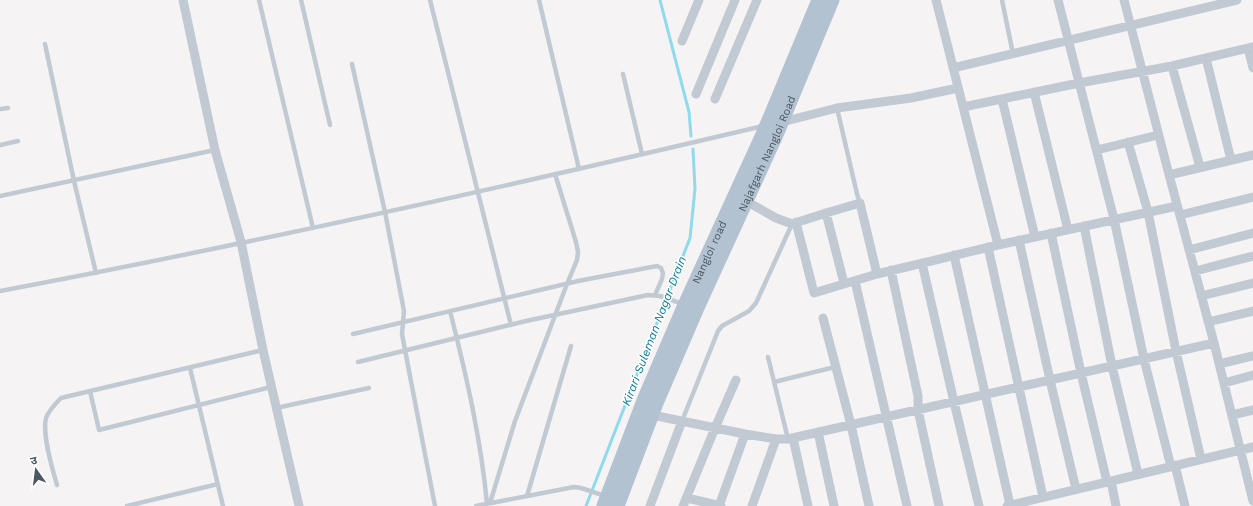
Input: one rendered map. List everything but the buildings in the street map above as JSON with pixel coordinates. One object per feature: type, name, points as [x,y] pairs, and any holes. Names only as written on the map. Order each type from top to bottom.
[{"type":"main road","name":"Nangloi road","points":[[606,500],[680,303],[775,123],[819,0]]},
{"type":"main road","name":"Najafgarh Nangloi Road","points":[[606,500],[652,415],[746,201],[775,123],[832,0]]},
{"type":"street","points":[[182,0],[215,150],[241,242],[263,350],[300,506]]},
{"type":"street","points":[[682,40],[699,0]]},
{"type":"street","points":[[696,94],[735,0]]},
{"type":"street","points":[[715,99],[757,0]]},
{"type":"street","points":[[936,0],[998,245]]},
{"type":"street","points":[[1058,0],[1114,219],[1144,359],[1184,506]]},
{"type":"street","points":[[1124,0],[1158,135],[1214,343],[1253,500]]},
{"type":"street","points":[[954,68],[1237,0]]},
{"type":"street","points":[[963,107],[1172,66],[1251,47],[1253,68]]},
{"type":"street","points":[[1206,58],[1231,160]]},
{"type":"street","points":[[1172,66],[1200,167]]},
{"type":"street","points":[[775,123],[837,108],[911,98],[958,88]]},
{"type":"street","points":[[1034,92],[1068,230]]},
{"type":"street","points":[[1002,99],[1035,237]]},
{"type":"street","points":[[1097,150],[1158,135]]},
{"type":"street","points":[[1128,142],[1148,212],[1176,351],[1201,459]]},
{"type":"street","points":[[1169,175],[1253,155]]},
{"type":"street","points":[[794,223],[814,293],[891,270],[1114,219],[1148,212],[1178,210],[1253,197]]},
{"type":"street","points":[[746,201],[776,218],[794,223],[826,212],[860,203],[877,274]]},
{"type":"street","points":[[826,212],[844,283]]},
{"type":"street","points":[[1084,226],[1112,366],[1138,474]]},
{"type":"street","points":[[1051,233],[1081,373],[1116,506]]},
{"type":"street","points":[[1189,250],[1253,233]]},
{"type":"street","points":[[1019,240],[1076,489]]},
{"type":"street","points":[[988,247],[1043,497]]},
{"type":"street","points":[[954,255],[986,394],[1009,506],[1031,503],[1043,497],[1253,447]]},
{"type":"street","points":[[1194,271],[1253,256]]},
{"type":"street","points":[[922,263],[979,506]]},
{"type":"street","points":[[891,270],[918,396],[918,410],[939,506]]},
{"type":"street","points":[[855,281],[907,506]]},
{"type":"street","points":[[1201,296],[1253,283]]},
{"type":"street","points":[[1208,322],[1253,311]]},
{"type":"street","points":[[823,318],[851,425],[869,506]]},
{"type":"street","points":[[652,415],[745,434],[776,439],[790,439],[1214,343]]},
{"type":"street","points":[[1219,364],[1253,356]]},
{"type":"street","points":[[1224,383],[1253,375]]},
{"type":"street","points":[[736,380],[685,502],[720,506],[745,434]]},
{"type":"street","points":[[1232,415],[1253,410]]},
{"type":"street","points":[[650,506],[682,421]]},
{"type":"street","points":[[818,432],[834,506]]},
{"type":"street","points":[[752,506],[776,439]]},
{"type":"street","points":[[790,439],[808,506]]},
{"type":"lane","points":[[259,0],[313,228]]},
{"type":"lane","points":[[301,0],[330,125]]},
{"type":"lane","points":[[430,0],[511,325]]},
{"type":"lane","points":[[539,0],[579,169]]},
{"type":"lane","points":[[1002,0],[1013,54]]},
{"type":"lane","points":[[46,44],[74,181],[96,273]]},
{"type":"lane","points":[[352,64],[385,212],[404,311],[402,334],[435,506]]},
{"type":"lane","points":[[623,74],[642,154]]},
{"type":"lane","points":[[0,109],[8,108]]},
{"type":"lane","points":[[837,108],[860,203]]},
{"type":"lane","points":[[0,291],[96,273],[313,228],[478,192],[775,123]]},
{"type":"lane","points":[[0,145],[18,141]]},
{"type":"lane","points":[[0,196],[215,150]]},
{"type":"lane","points":[[489,504],[515,421],[577,260],[578,252],[555,174]]},
{"type":"lane","points":[[682,421],[718,331],[722,326],[749,311],[756,303],[794,223]]},
{"type":"lane","points":[[353,334],[504,298],[657,266],[661,268],[663,273],[658,295]]},
{"type":"lane","points":[[358,362],[556,314],[658,295],[680,303]]},
{"type":"lane","points":[[450,311],[478,434],[489,504]]},
{"type":"lane","points":[[527,496],[571,346]]},
{"type":"lane","points":[[57,485],[46,439],[45,426],[46,417],[53,405],[61,398],[263,350]]},
{"type":"lane","points":[[768,357],[790,439]]},
{"type":"lane","points":[[774,382],[835,367]]},
{"type":"lane","points":[[190,368],[223,506]]},
{"type":"lane","points":[[90,391],[99,430],[272,387]]},
{"type":"lane","points":[[276,408],[369,388]]},
{"type":"lane","points":[[127,506],[218,484]]},
{"type":"lane","points":[[476,506],[574,487],[581,488],[606,500]]},
{"type":"waterway","name":"Kirari Suleman Nagar Drain","points":[[660,0],[689,112],[691,136]]},
{"type":"waterway","name":"Kirari Suleman Nagar Drain","points":[[586,506],[690,238],[695,189],[693,149]]}]
